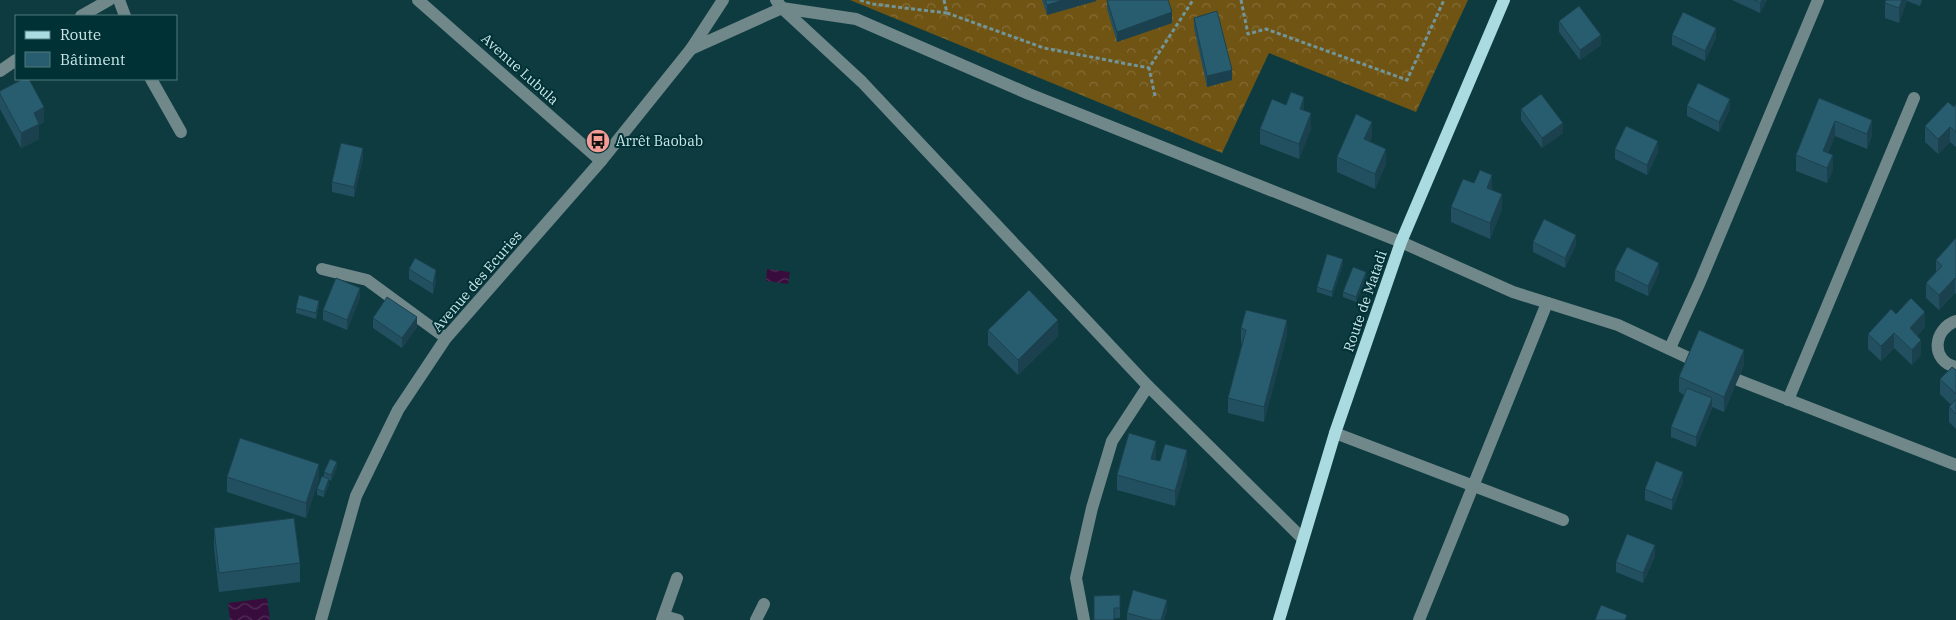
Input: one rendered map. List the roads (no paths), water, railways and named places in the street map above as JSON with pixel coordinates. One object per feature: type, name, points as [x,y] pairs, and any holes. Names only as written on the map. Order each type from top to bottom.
[{"type":"main road","name":"Route de Matadi","points":[[1279,620],[1335,433],[1402,242],[1504,0]]},
{"type":"street","points":[[83,15],[109,0]]},
{"type":"street","points":[[119,0],[125,15]]},
{"type":"street","name":"Avenue Lubula","points":[[418,0],[601,161]]},
{"type":"street","name":"Avenue des Ecuries","points":[[321,620],[356,496],[398,410],[446,338],[601,161],[691,49],[723,0]]},
{"type":"street","points":[[1670,348],[1700,282],[1818,0]]},
{"type":"street","points":[[691,49],[779,4],[856,19],[1029,94],[1402,242],[1513,292],[1618,325],[1693,360]]},
{"type":"street","points":[[779,4],[862,82],[1148,386],[1302,538]]},
{"type":"street","points":[[0,71],[15,61]]},
{"type":"street","points":[[152,80],[181,132]]},
{"type":"street","points":[[1788,400],[1914,98]]},
{"type":"street","points":[[322,269],[367,280],[446,338]]},
{"type":"street","points":[[1419,620],[1547,303]]},
{"type":"street","points":[[1956,321],[1942,329],[1936,343],[1941,358],[1946,364],[1956,367]]},
{"type":"street","points":[[1738,380],[1956,465]]},
{"type":"street","points":[[1084,620],[1076,578],[1092,508],[1112,441],[1148,386]]},
{"type":"street","points":[[1335,433],[1563,520]]},
{"type":"street","points":[[676,578],[663,618],[678,620]]},
{"type":"street","points":[[756,620],[764,604]]},
{"type":"water","points":[[767,269],[790,272],[788,284],[766,281]]},
{"type":"water","points":[[267,598],[270,620],[230,620],[228,603]]},
{"type":"place","name":"Arrêt Baobab","points":[[598,141]]}]
